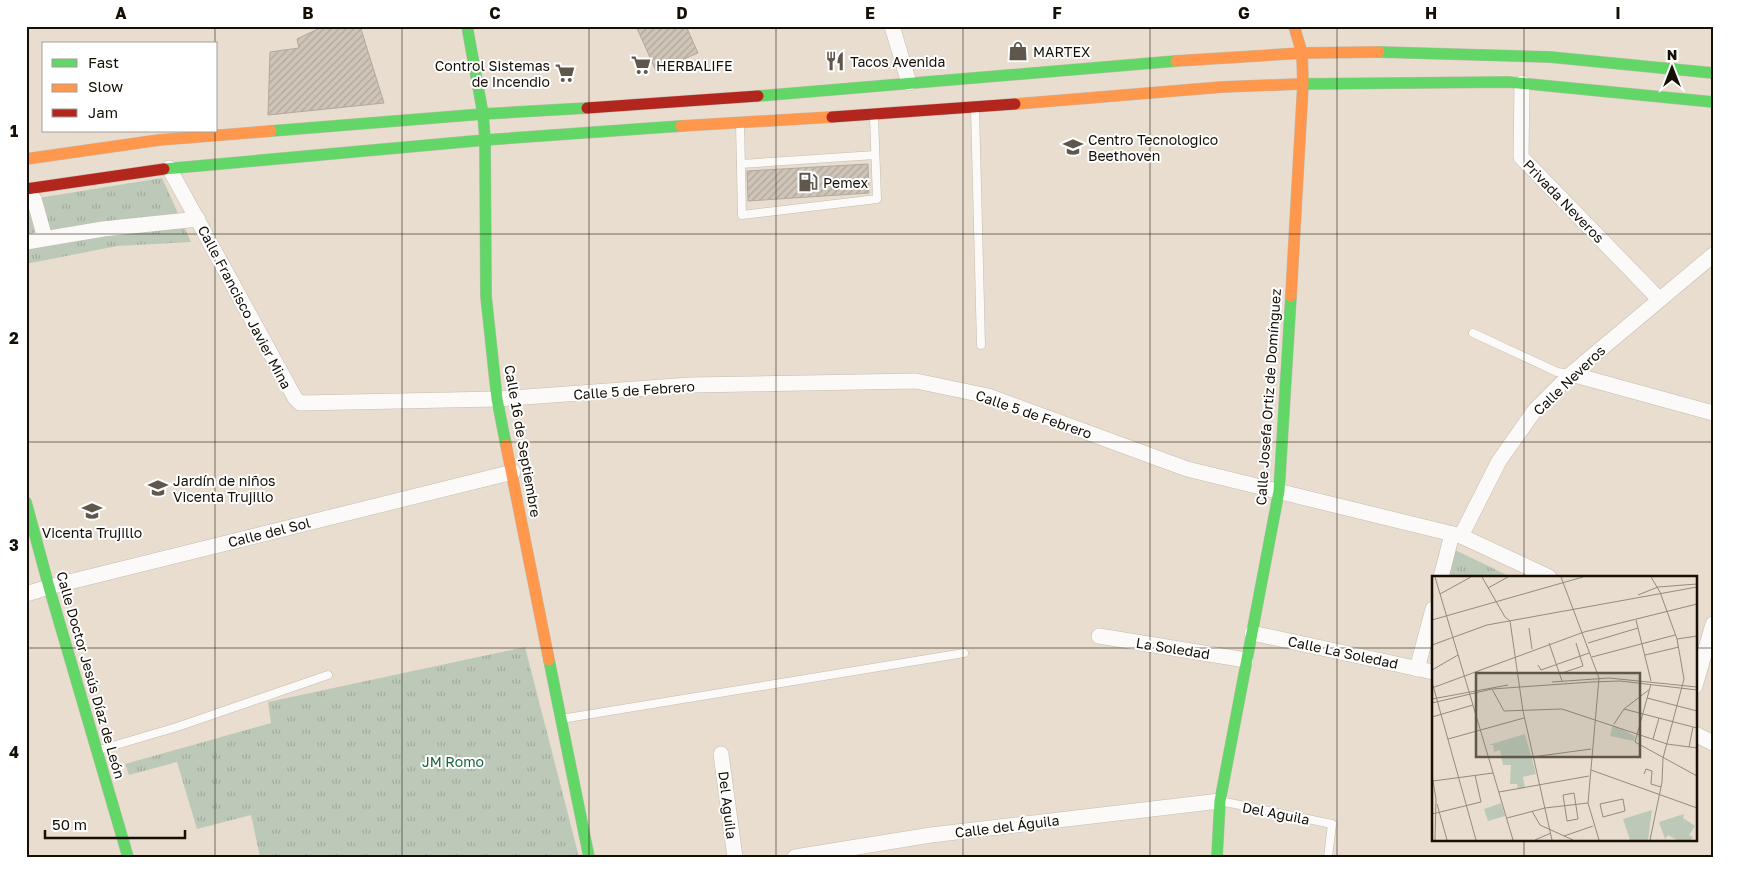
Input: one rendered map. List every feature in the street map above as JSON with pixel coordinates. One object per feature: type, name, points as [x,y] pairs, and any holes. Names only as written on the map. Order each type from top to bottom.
[{"type":"main road","name":"Calle 16 de Septiembre","points":[[467,26],[484,114],[486,296],[497,399],[589,857]]},
{"type":"main road","name":"Calle Josefa Ortiz de Domínguez","points":[[1217,857],[1220,802],[1279,491],[1303,84],[1302,53],[1294,26]]},
{"type":"main road","points":[[26,159],[159,140],[484,114],[740,98],[1220,57],[1302,53],[1404,52],[1550,57],[1713,73]]},
{"type":"main road","points":[[30,194],[169,168],[485,140],[874,114],[1222,87],[1303,84],[1522,82],[1713,102]]},
{"type":"main road","name":"Calle Doctor Jesús Díaz de León","points":[[26,502],[128,857]]},
{"type":"street","points":[[892,26],[909,83]]},
{"type":"street","name":"Privada Neveros","points":[[1522,82],[1522,157],[1659,299]]},
{"type":"street","name":"Calle Francisco Javier Mina","points":[[169,168],[295,398],[300,403],[497,399]]},
{"type":"street","points":[[30,194],[45,238]]},
{"type":"street","points":[[26,242],[103,229],[198,219]]},
{"type":"street","name":"Calle Neveros","points":[[1441,576],[1457,535],[1500,461],[1535,410],[1571,374],[1713,255]]},
{"type":"street","points":[[1571,374],[1713,412]]},
{"type":"street","name":"Calle 5 de Febrero","points":[[497,399],[690,385],[916,381],[988,396],[1187,470],[1457,535],[1547,576]]},
{"type":"street","name":"Calle del Sol","points":[[26,594],[513,472]]},
{"type":"street","points":[[1417,669],[1432,612]]},
{"type":"street","points":[[1696,682],[1704,648],[1713,624]]},
{"type":"street","name":"Calle La Soledad","points":[[1252,632],[1432,672]]},
{"type":"street","name":"La Soledad","points":[[1099,636],[1246,660]]},
{"type":"street","points":[[1696,735],[1713,744]]},
{"type":"street","name":"Del Aguila","points":[[722,754],[735,857]]},
{"type":"street","name":"Calle del Águila","points":[[795,857],[931,835],[1220,802]]},
{"type":"lane","points":[[974,106],[981,345]]},
{"type":"lane","points":[[740,122],[742,214],[877,199],[874,114]]},
{"type":"lane","points":[[741,164],[875,155]]},
{"type":"lane","points":[[1473,332],[1557,372],[1571,374]]},
{"type":"lane","points":[[562,719],[964,653]]},
{"type":"lane","points":[[97,750],[177,727],[328,675]]},
{"type":"lane","name":"Del Aguila","points":[[1220,802],[1332,824],[1328,857]]},
{"type":"green space","points":[[162,178],[191,242],[117,246],[26,264],[26,200]]},
{"type":"green space","points":[[1447,546],[1509,576],[1440,576]]},
{"type":"green space","name":"JM Romo","points":[[525,647],[579,857],[260,857],[251,815],[197,829],[177,762],[129,775],[125,764],[271,723],[268,702]]},
{"type":"building","points":[[324,26],[360,26],[384,103],[268,115],[270,52],[299,48],[297,39]]},
{"type":"building","points":[[636,26],[686,26],[698,53],[656,71]]},
{"type":"building","name":"Pemex","points":[[868,164],[869,193],[748,201],[747,171]]},
{"type":"traffic: fast","points":[[467,26],[483,114],[485,140],[486,296],[497,399],[506,445]]},
{"type":"traffic: fast","points":[[1379,52],[1550,57],[1713,73]]},
{"type":"traffic: fast","points":[[758,96],[1176,61]]},
{"type":"traffic: fast","points":[[1299,84],[1508,82],[1713,102]]},
{"type":"traffic: fast","points":[[271,131],[483,114],[587,108]]},
{"type":"traffic: fast","points":[[164,169],[485,140],[681,126]]},
{"type":"traffic: fast","points":[[1217,857],[1220,801],[1279,491],[1291,296]]},
{"type":"traffic: fast","points":[[26,502],[128,857]]},
{"type":"traffic: fast","points":[[549,660],[589,857]]},
{"type":"traffic: slow","points":[[1291,296],[1303,84],[1302,53],[1294,26]]},
{"type":"traffic: slow","points":[[1176,61],[1302,53],[1379,52]]},
{"type":"traffic: slow","points":[[1015,104],[1222,87],[1299,84]]},
{"type":"traffic: slow","points":[[681,126],[832,117]]},
{"type":"traffic: slow","points":[[26,159],[159,140],[271,131]]},
{"type":"traffic: slow","points":[[506,445],[549,660]]},
{"type":"traffic: jam","points":[[587,108],[758,96]]},
{"type":"traffic: jam","points":[[832,117],[1015,104]]},
{"type":"traffic: jam","points":[[26,189],[164,169]]},
{"type":"place","name":"MARTEX","points":[[1018,51]]},
{"type":"place","name":"Tacos Avenida","points":[[835,61]]},
{"type":"place","name":"HERBALIFE","points":[[641,65]]},
{"type":"place","name":"Control Sistemas de Incendio","points":[[565,73]]},
{"type":"place","name":"Centro Tecnologico Beethoven","points":[[1073,147]]},
{"type":"place","name":"Pemex","points":[[808,182]]},
{"type":"place","name":"Jardín de niños Vicenta Trujillo","points":[[158,488]]},
{"type":"place","name":"Vicenta Trujillo","points":[[92,511]]}]
